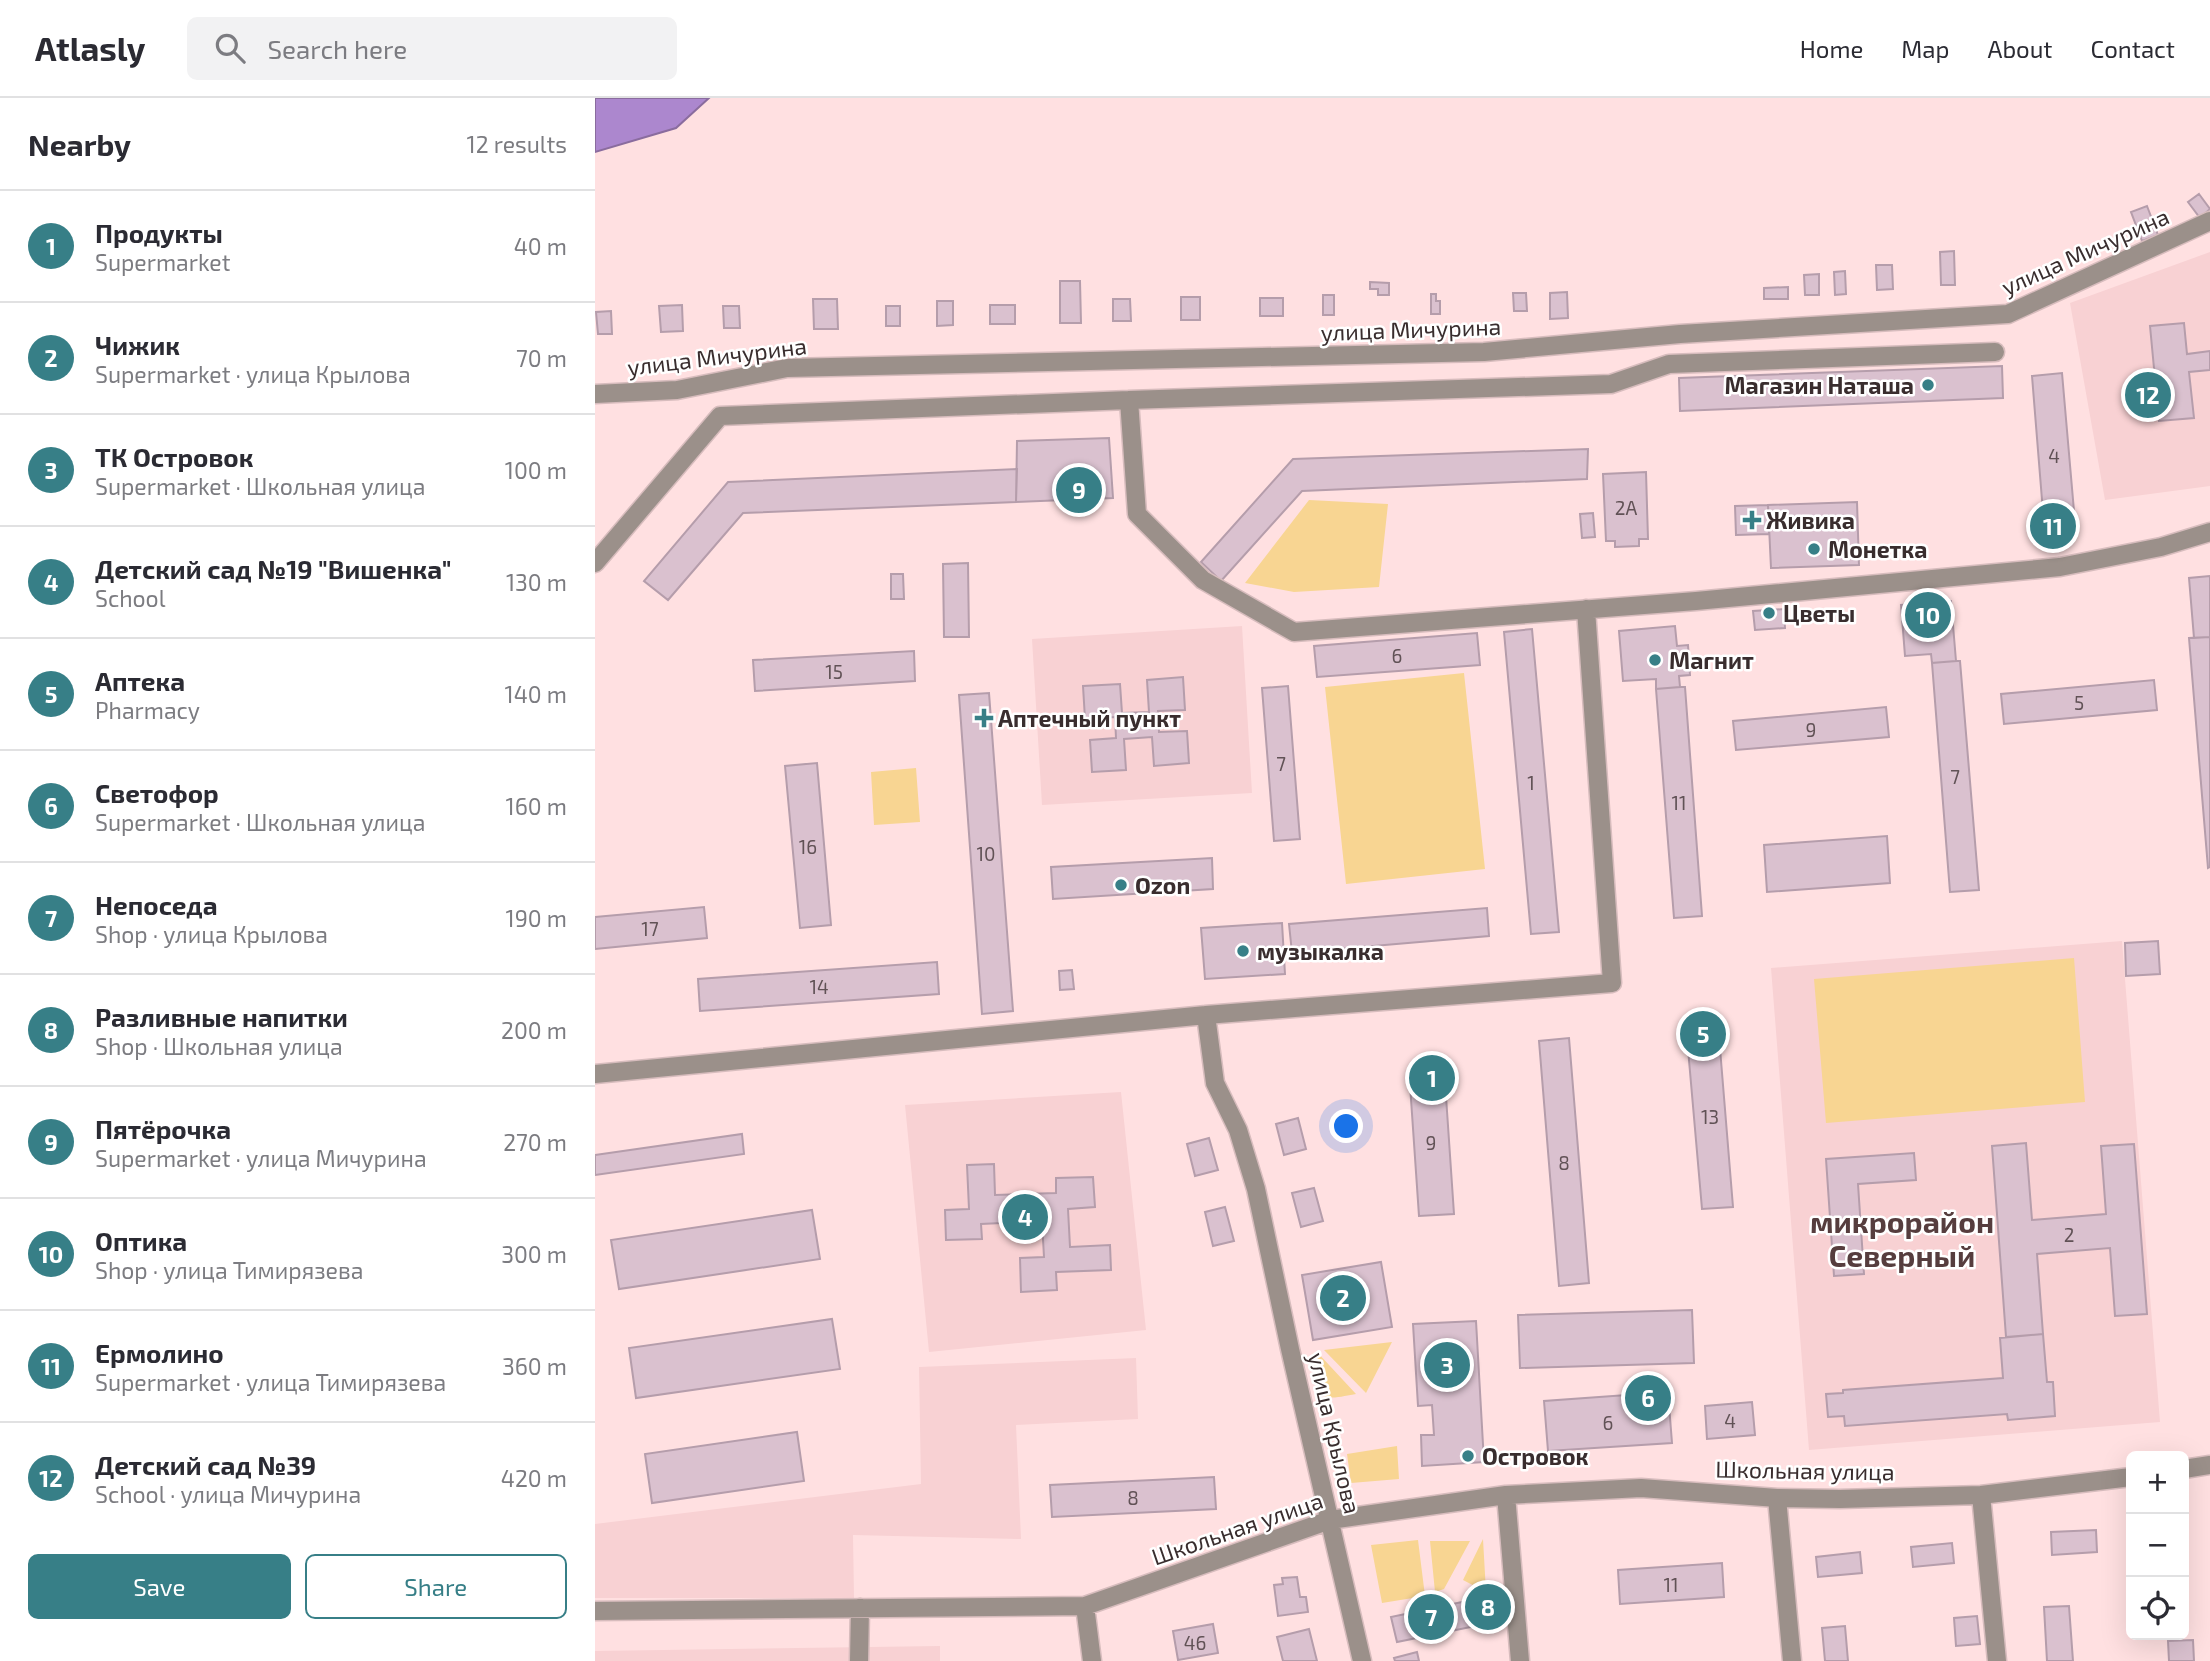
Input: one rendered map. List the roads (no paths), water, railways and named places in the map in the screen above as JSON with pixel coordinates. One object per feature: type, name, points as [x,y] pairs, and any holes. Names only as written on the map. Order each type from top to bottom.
[{"type":"street","name":"улица Мичурина","points":[[595,394],[677,390],[787,368],[1484,352],[1680,334],[2008,314],[2210,221]]},
{"type":"street","points":[[595,563],[720,416],[1611,384],[1669,364],[1995,352]]},
{"type":"street","points":[[1129,400],[1136,514],[1203,580],[1294,632],[1585,610],[2060,567],[2161,547],[2210,532]]},
{"type":"street","points":[[595,1074],[1206,1015],[1612,983],[1585,610]]},
{"type":"street","name":"улица Крылова","points":[[1206,1015],[1215,1083],[1238,1130],[1256,1189],[1362,1661]]},
{"type":"street","points":[[2189,1468],[2210,1465]]},
{"type":"street","name":"Школьная улица","points":[[595,1611],[1085,1606],[1330,1520],[1506,1495],[1641,1488],[1777,1498],[1840,1499],[1981,1495],[2126,1478]]},
{"type":"street","points":[[1506,1495],[1520,1661]]},
{"type":"street","points":[[1981,1495],[1997,1661]]},
{"type":"street","points":[[1777,1498],[1792,1661]]},
{"type":"street","points":[[1085,1606],[1092,1661]]},
{"type":"street","points":[[859,1661],[860,1608]]},
{"type":"place","name":"Магазин Наташа","points":[[1928,385]]},
{"type":"place","name":"Детский сад №39","points":[[2148,395]]},
{"type":"place","name":"Пятёрочка","points":[[1079,490]]},
{"type":"place","name":"Живика","points":[[1752,520]]},
{"type":"place","name":"Ермолино","points":[[2053,526]]},
{"type":"place","name":"Монетка","points":[[1814,549]]},
{"type":"place","name":"Цветы","points":[[1769,613]]},
{"type":"place","name":"Оптика","points":[[1928,615]]},
{"type":"place","name":"Магнит","points":[[1655,660]]},
{"type":"place","name":"Аптечный пункт","points":[[984,718]]},
{"type":"place","name":"Ozon","points":[[1121,885]]},
{"type":"place","name":"музыкалка","points":[[1243,951]]},
{"type":"place","name":"Аптека","points":[[1703,1034]]},
{"type":"place","name":"Продукты","points":[[1432,1078]]},
{"type":"place","name":"Детский сад №19 \"Вишенка\"","points":[[1025,1217]]},
{"type":"place","name":"Чижик","points":[[1343,1298]]},
{"type":"place","name":"ТК Островок","points":[[1447,1365]]},
{"type":"place","name":"Светофор","points":[[1648,1398]]},
{"type":"place","name":"Островок","points":[[1468,1456]]},
{"type":"place","name":"Разливные напитки","points":[[1488,1607]]},
{"type":"place","name":"Непоседа","points":[[1431,1617]]},
{"type":"district","name":"микрорайон Северный","points":[[1902,1238]]}]
